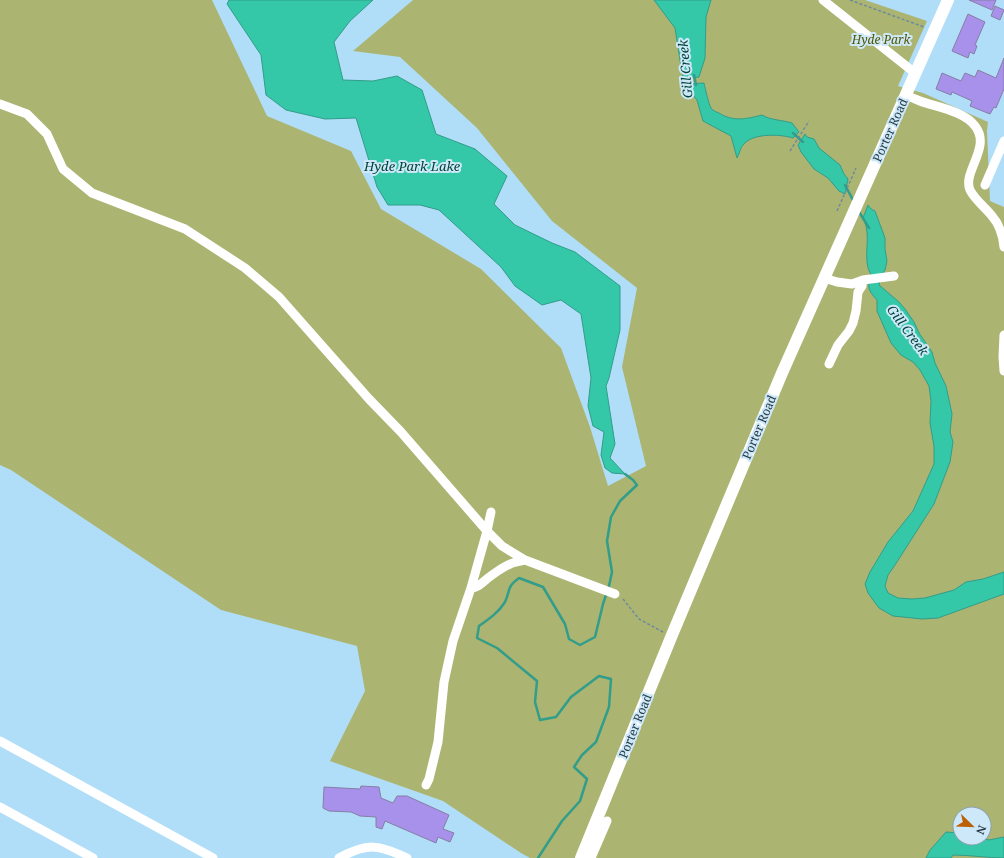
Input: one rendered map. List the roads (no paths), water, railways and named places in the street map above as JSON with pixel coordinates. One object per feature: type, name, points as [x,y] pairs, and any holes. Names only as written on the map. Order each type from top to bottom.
[{"type":"main road","name":"Porter Road","points":[[581,858],[672,635],[782,373],[948,0]]},
{"type":"street","points":[[823,0],[916,73]]},
{"type":"street","points":[[906,95],[944,108],[959,115],[974,125],[981,135],[979,149],[972,169],[969,185],[979,202],[993,216],[1003,237],[1004,247]]},
{"type":"street","points":[[0,104],[27,114],[46,134],[63,169],[92,193],[185,230],[245,268],[278,297],[369,400],[401,432],[487,531],[502,546],[526,560],[604,588],[615,594]]},
{"type":"street","points":[[985,185],[1004,141]]},
{"type":"street","points":[[824,278],[852,284],[863,280],[894,276]]},
{"type":"street","points":[[829,364],[838,345],[849,332],[853,323],[858,292],[862,286],[863,280]]},
{"type":"street","points":[[1004,335],[1004,371]]},
{"type":"street","points":[[426,785],[438,742],[444,682],[453,641],[471,588],[491,512]]},
{"type":"street","points":[[471,588],[475,588],[488,577],[514,561],[526,560]]},
{"type":"street","points":[[0,741],[213,858]]},
{"type":"street","points":[[0,806],[93,858]]},
{"type":"street","points":[[591,858],[607,821]]},
{"type":"street","points":[[339,858],[352,851],[369,846],[389,850],[407,858]]},
{"type":"water","name":"Hyde Park Lake","points":[[229,0],[373,0],[350,21],[334,42],[343,80],[373,81],[397,76],[422,90],[436,134],[475,149],[507,176],[494,204],[515,225],[552,243],[575,252],[620,286],[620,330],[606,386],[615,444],[610,458],[625,474],[612,473],[605,468],[601,455],[604,432],[593,426],[588,406],[591,378],[581,314],[561,300],[542,305],[515,286],[501,267],[439,210],[420,205],[388,205],[377,187],[356,118],[325,119],[286,110],[266,95],[261,55],[227,4]]},
{"type":"water","points":[[654,0],[711,0],[706,17],[705,58],[699,77],[683,79],[675,28]]},
{"type":"water","points":[[704,83],[710,106],[715,112],[735,119],[762,115],[772,119],[792,123],[799,132],[793,138],[767,135],[748,140],[741,148],[737,158],[731,136],[703,121],[697,100],[688,89],[689,84]]},
{"type":"water","points":[[805,134],[807,137],[814,139],[819,148],[840,165],[848,179],[845,194],[839,191],[828,178],[814,169],[801,152],[798,145]]},
{"type":"water","points":[[868,205],[875,211],[885,238],[887,261],[879,285],[905,309],[932,352],[935,363],[946,386],[952,414],[950,432],[953,442],[950,462],[934,504],[888,575],[885,586],[888,593],[898,598],[925,598],[954,590],[966,582],[983,579],[1004,572],[1004,594],[938,618],[922,619],[893,616],[879,608],[868,593],[865,584],[870,572],[888,542],[913,511],[934,464],[934,446],[930,423],[931,401],[929,386],[920,370],[913,362],[901,355],[891,343],[877,311],[877,300],[869,289],[871,275],[867,261],[867,232],[863,218]]},
{"type":"water","points":[[946,832],[952,832],[952,846],[992,846],[992,839],[1004,837],[1004,858],[953,855],[951,858],[926,858],[930,850]]},
{"type":"waterway","name":"Gill Creek","points":[[694,75],[696,85]]},
{"type":"waterway","name":"Gill Creek","points":[[793,133],[803,142]]},
{"type":"waterway","name":"Gill Creek","points":[[845,185],[854,202]]},
{"type":"waterway","name":"Gill Creek","points":[[858,210],[869,228]]},
{"type":"waterway","points":[[538,858],[562,821],[580,801],[587,779],[574,767],[582,755],[596,742],[609,707],[611,679],[599,676],[571,697],[556,717],[540,720],[535,702],[537,681],[497,648],[477,638],[479,626],[500,609],[505,602],[510,587],[519,578],[543,587],[565,624],[569,639],[580,645],[595,637],[612,572],[607,541],[611,517],[620,501],[637,485],[625,474]]},
{"type":"park label","name":"Hyde Park","points":[[881,39]]}]
